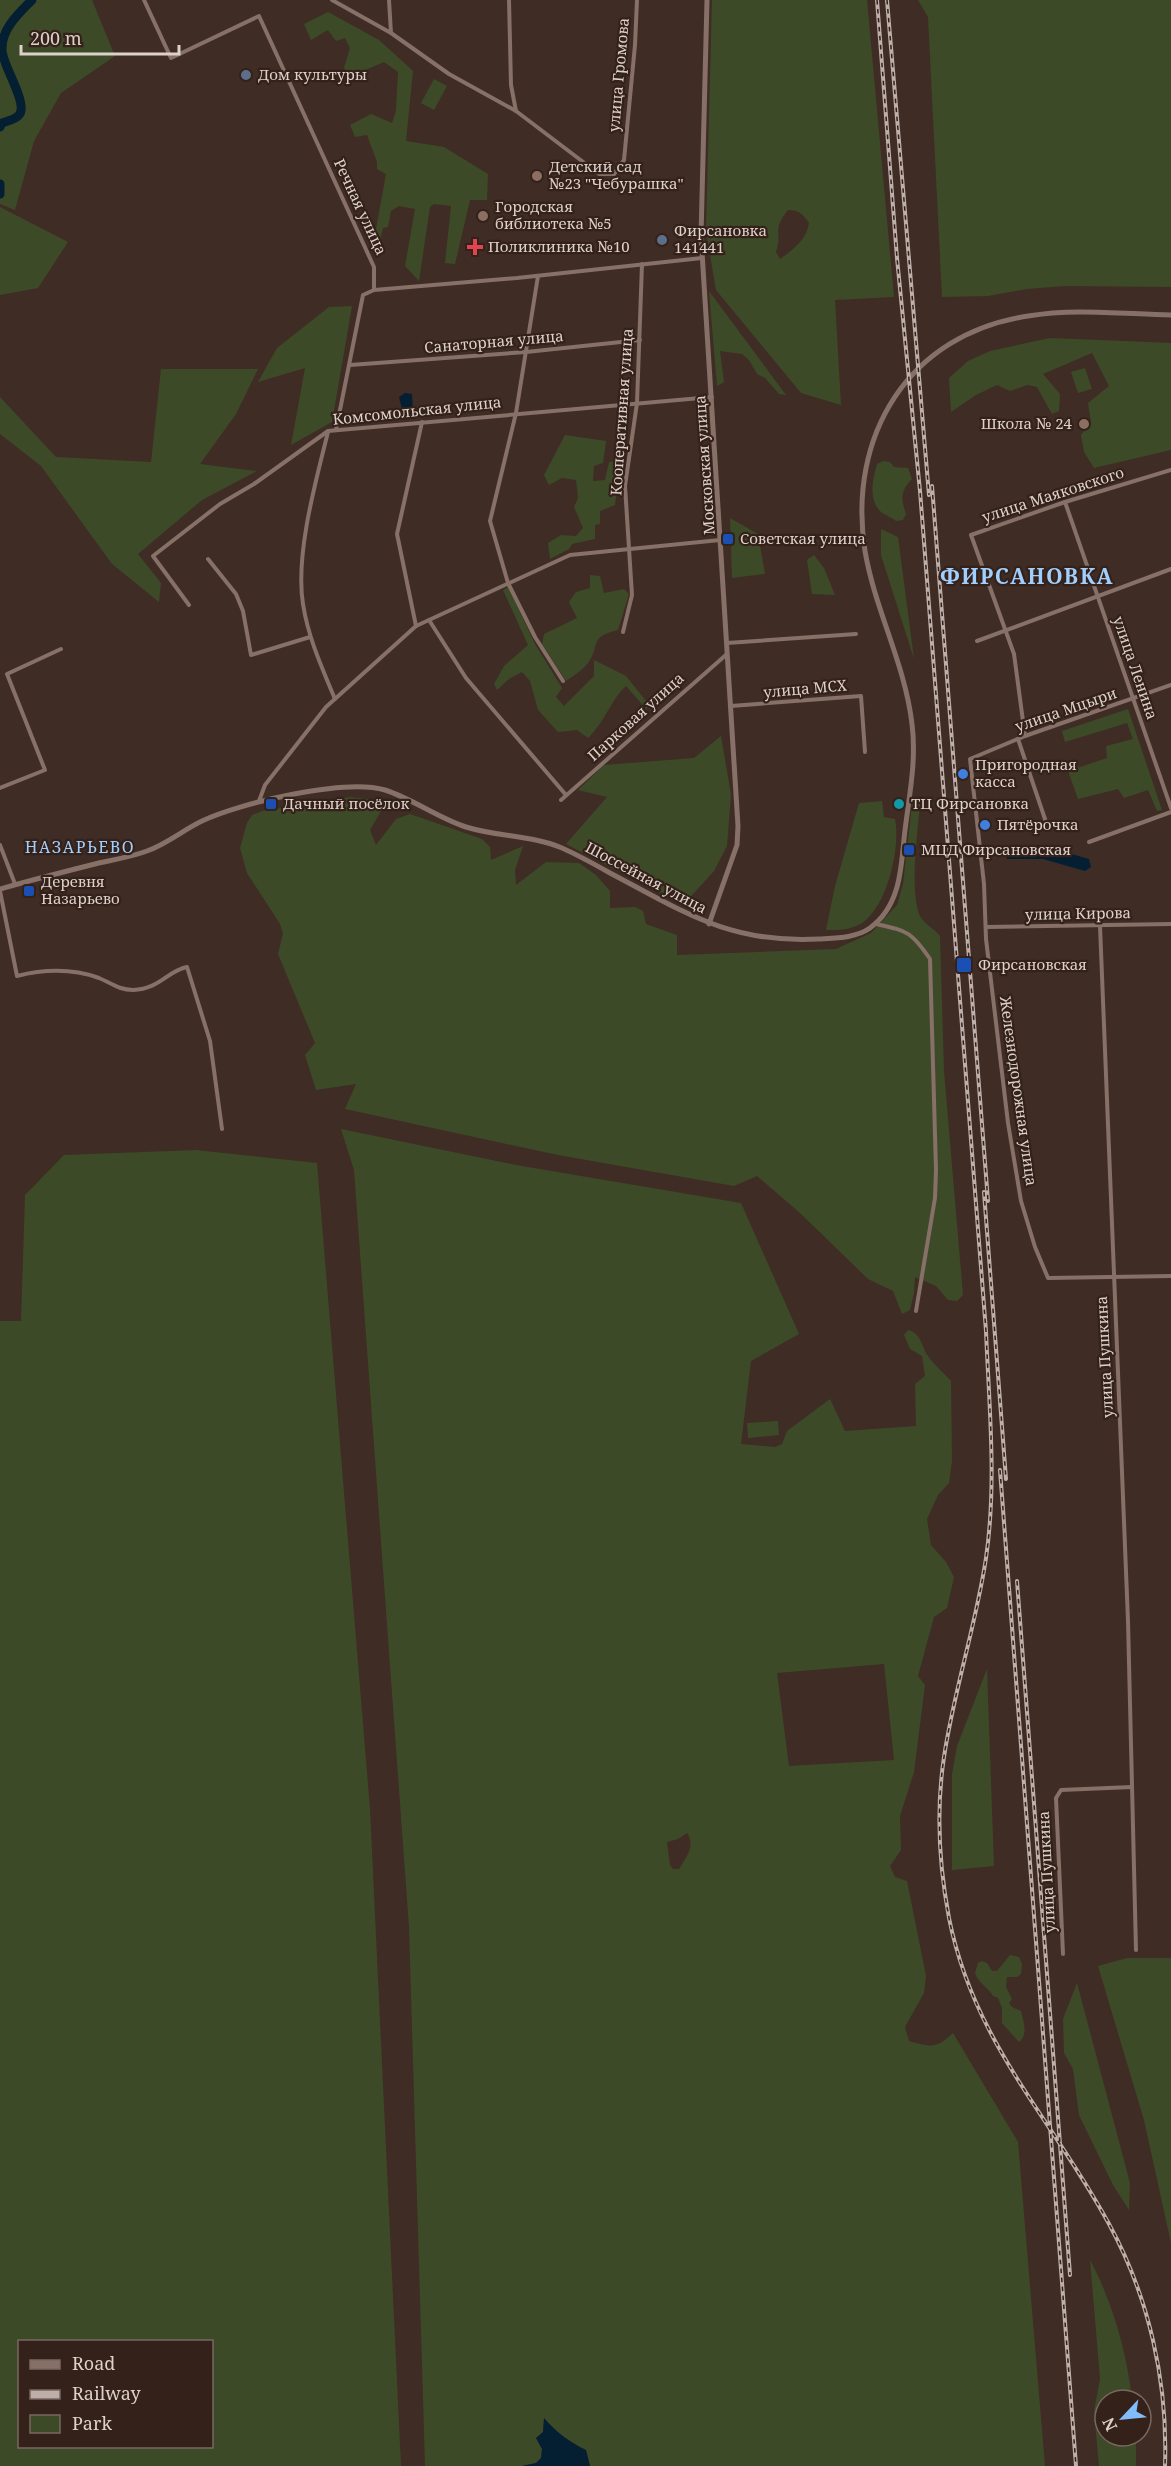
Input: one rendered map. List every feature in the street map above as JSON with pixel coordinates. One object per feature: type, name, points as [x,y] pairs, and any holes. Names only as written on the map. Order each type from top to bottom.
[{"type":"street","name":"Речная улица","points":[[144,0],[171,58],[259,16],[374,267],[374,290]]},
{"type":"street","points":[[332,0],[391,33],[449,74],[516,111]]},
{"type":"street","points":[[389,0],[391,33]]},
{"type":"street","points":[[508,0],[511,85],[516,111]]},
{"type":"street","name":"улица Громова","points":[[516,111],[599,174],[614,174],[624,160],[637,0]]},
{"type":"street","name":"Московская улица","points":[[707,0],[702,258],[713,397],[738,826],[737,845],[709,924]]},
{"type":"street","points":[[336,430],[351,365],[363,296],[374,290],[538,276],[702,258]]},
{"type":"street","name":"Кооперативная улица","points":[[623,632],[632,595],[625,486],[638,403],[642,264]]},
{"type":"street","points":[[538,276],[516,413],[490,521],[508,583],[535,637],[563,681]]},
{"type":"street","points":[[875,924],[884,916],[897,890],[912,783],[913,727],[909,702],[871,578],[862,529],[861,495],[866,462],[886,407],[901,386],[919,369],[964,337],[1001,322],[1051,313],[1171,315]]},
{"type":"street","name":"Санаторная улица","points":[[351,365],[526,352],[640,340]]},
{"type":"street","name":"Комсомольская улица","points":[[189,605],[153,556],[220,504],[254,484],[328,431],[713,397]]},
{"type":"street","points":[[416,626],[398,534],[422,422]]},
{"type":"street","points":[[328,431],[302,555],[302,602],[310,637],[335,699]]},
{"type":"street","name":"улица Маяковского","points":[[1025,736],[1014,654],[971,535],[1065,502],[1171,470]]},
{"type":"street","name":"улица Ленина","points":[[1065,502],[1171,810]]},
{"type":"street","points":[[259,801],[265,785],[326,707],[416,626],[570,555],[722,540]]},
{"type":"street","points":[[208,559],[236,594],[243,611],[251,655],[310,637]]},
{"type":"street","points":[[977,641],[1171,569]]},
{"type":"street","points":[[429,620],[466,678],[566,795]]},
{"type":"street","points":[[727,643],[856,634]]},
{"type":"street","points":[[0,788],[45,770],[7,674],[61,649]]},
{"type":"street","name":"Парковая улица","points":[[561,800],[728,653]]},
{"type":"street","name":"улица Мцыри","points":[[970,759],[1025,736],[1171,685]]},
{"type":"street","name":"улица МСХ","points":[[731,706],[861,696],[865,752]]},
{"type":"street","points":[[1018,739],[1046,822]]},
{"type":"street","name":"Железнодорожная улица","points":[[970,759],[981,850],[999,1055],[1021,1201],[1048,1278],[1113,1278]]},
{"type":"street","name":"Шоссейная улица","points":[[0,890],[15,884],[150,850],[199,823],[259,801],[364,786],[387,791],[468,828],[541,841],[565,849],[675,909],[709,924],[747,936],[796,940],[854,935],[875,924]]},
{"type":"street","points":[[1089,842],[1171,810]]},
{"type":"street","points":[[0,845],[15,884]]},
{"type":"street","points":[[0,890],[17,976],[57,969],[99,979],[112,986],[135,990],[157,984],[179,969],[187,967],[210,1041],[222,1129]]},
{"type":"street","points":[[875,924],[898,929],[916,938],[930,959],[935,1198],[916,1311]]},
{"type":"street","name":"улица Кирова","points":[[986,927],[1171,924]]},
{"type":"street","name":"улица Пушкина","points":[[1100,926],[1128,1621],[1136,1950]]},
{"type":"street","points":[[1113,1278],[1171,1276]]},
{"type":"street","name":"улица Пушкина","points":[[1063,1954],[1056,1798],[1061,1790],[1132,1787]]},
{"type":"green space","points":[[0,0],[92,0],[115,56],[61,93],[34,141],[15,210],[0,204]]},
{"type":"green space","points":[[712,0],[867,0],[894,297],[835,300],[841,405],[801,393],[716,290],[706,231]],"holes":[[[788,210],[805,217],[809,223],[808,229],[799,244],[780,259],[776,252],[780,222]]]},
{"type":"green space","points":[[918,0],[1171,0],[1171,287],[1064,286],[1027,289],[988,296],[942,297],[928,17]]},
{"type":"green space","points":[[328,12],[379,40],[413,71],[406,141],[444,147],[488,174],[487,200],[470,200],[455,264],[445,263],[451,206],[434,204],[430,207],[419,281],[405,266],[415,209],[399,206],[391,211],[388,227],[383,228],[380,240],[374,240],[386,174],[377,169],[377,162],[367,135],[355,137],[350,125],[371,114],[392,123],[396,111],[398,72],[384,62],[349,77],[344,68],[350,48],[345,38],[336,41],[328,30],[311,40],[304,24]]},
{"type":"green space","points":[[434,79],[447,86],[434,110],[421,103]]},
{"type":"green space","points":[[0,207],[68,242],[38,288],[0,295]]},
{"type":"green space","points":[[709,291],[786,395],[779,394],[765,378],[757,374],[749,360],[742,354],[720,351],[724,382],[717,386]]},
{"type":"green space","points":[[352,306],[332,422],[291,445],[305,368],[258,382],[277,348],[329,307]]},
{"type":"green space","points":[[1050,338],[1171,343],[1171,450],[1094,468],[1084,452],[1081,435],[1091,422],[1088,403],[1109,386],[1092,353],[1043,374],[1060,394],[1059,411],[1052,414],[1037,387],[1027,385],[1010,391],[997,385],[976,395],[951,412],[949,378],[968,361],[990,351]]},
{"type":"green space","points":[[1085,368],[1092,389],[1078,393],[1071,372]]},
{"type":"green space","points":[[161,369],[258,369],[236,414],[200,464],[257,471],[202,500],[138,554],[161,583],[159,602],[112,564],[41,466],[0,434],[0,397],[56,457],[151,462]]},
{"type":"green space","points":[[565,435],[606,441],[603,463],[594,466],[593,481],[605,480],[609,462],[621,461],[615,505],[600,511],[600,524],[595,525],[595,539],[572,544],[569,549],[550,559],[548,543],[561,535],[576,536],[583,528],[574,507],[578,498],[576,480],[562,478],[549,485],[544,475]]},
{"type":"green space","points":[[883,461],[890,462],[894,467],[908,468],[912,479],[905,487],[903,495],[906,514],[903,520],[896,521],[883,514],[874,501],[872,488],[874,476],[877,464]]},
{"type":"green space","points":[[730,518],[758,534],[765,574],[732,578]]},
{"type":"green space","points":[[881,529],[898,537],[914,659],[881,555]]},
{"type":"green space","points":[[814,555],[824,568],[835,595],[812,594],[807,560]]},
{"type":"green space","points":[[590,575],[600,576],[604,593],[624,589],[629,594],[618,630],[602,636],[588,663],[566,681],[542,644],[544,634],[577,618],[569,602],[576,592],[590,588]]},
{"type":"green space","points":[[508,587],[535,644],[562,688],[556,697],[564,706],[594,676],[594,660],[626,676],[650,706],[646,709],[626,686],[588,738],[577,730],[558,732],[538,710],[530,681],[522,672],[509,679],[497,690],[494,684],[504,666],[528,645],[503,590]]},
{"type":"green space","points":[[1128,709],[1162,810],[1157,811],[1148,790],[1124,798],[1118,789],[1078,799],[1068,771],[1107,758],[1106,746],[1133,739],[1127,723],[1065,742],[1062,731]]},
{"type":"green space","points":[[721,736],[731,795],[727,846],[714,871],[683,905],[566,844],[607,797],[578,790],[604,765],[694,758]]},
{"type":"green space","points":[[913,796],[920,803],[915,861],[917,905],[922,919],[940,936],[944,1071],[963,1295],[957,1301],[948,1300],[936,1286],[915,1277],[910,1310],[902,1314],[893,1291],[868,1279],[800,1213],[757,1176],[734,1186],[558,1155],[345,1109],[356,1084],[316,1090],[305,1055],[315,1043],[278,954],[283,934],[280,924],[247,873],[240,848],[247,823],[252,815],[262,811],[351,797],[373,800],[381,811],[370,830],[376,845],[396,819],[410,814],[482,839],[490,847],[491,860],[523,846],[515,870],[516,885],[546,862],[579,863],[596,875],[610,891],[610,908],[635,907],[643,911],[646,924],[677,935],[677,955],[836,949],[871,933],[897,905],[903,884]]},
{"type":"green space","points":[[882,801],[884,817],[895,819],[896,845],[890,876],[879,904],[871,915],[858,925],[840,930],[826,930],[835,886],[859,803]]},
{"type":"green space","points":[[341,1129],[516,1165],[741,1203],[799,1334],[751,1361],[741,1444],[775,1447],[782,1444],[787,1431],[830,1399],[845,1431],[916,1426],[915,1384],[925,1376],[922,1356],[910,1349],[904,1335],[908,1330],[919,1337],[930,1359],[951,1381],[952,1461],[949,1483],[938,1495],[927,1519],[931,1545],[946,1562],[954,1577],[947,1608],[934,1617],[918,1676],[925,1685],[914,1772],[900,1816],[901,1850],[890,1866],[895,1877],[907,1881],[926,1976],[924,1993],[905,2027],[909,2041],[933,2045],[942,2042],[953,2033],[1018,2142],[1045,2466],[590,2466],[586,2450],[574,2444],[544,2419],[543,2432],[536,2438],[542,2449],[541,2458],[536,2463],[522,2466],[425,2466],[409,1927],[354,1170]],"holes":[[[884,1664],[894,1760],[789,1766],[777,1673]],[[687,1833],[691,1842],[689,1851],[679,1869],[673,1869],[670,1865],[667,1842]]]},
{"type":"green space","points":[[196,1150],[317,1163],[370,1809],[401,2466],[0,2466],[0,1321],[21,1321],[25,1195],[64,1155]]},
{"type":"green space","points":[[778,1421],[779,1435],[748,1438],[747,1423]]},
{"type":"green space","points":[[987,1669],[994,1866],[952,1870],[952,1774],[957,1746]]},
{"type":"green space","points":[[1010,1955],[1019,1957],[1022,1964],[1021,1974],[1017,1977],[1007,1977],[1006,1987],[1012,1999],[1009,2003],[1021,2011],[1023,2019],[1025,2031],[1019,2042],[1002,2023],[1002,2008],[998,1998],[993,1996],[978,1980],[975,1973],[978,1963],[982,1961],[987,1963],[992,1971],[997,1971]]},
{"type":"green space","points":[[1127,1958],[1171,1958],[1171,2243],[1144,2120],[1098,1966]]},
{"type":"green space","points":[[1077,1983],[1130,2183],[1129,2210],[1113,2185],[1079,2115],[1073,2069],[1064,2053],[1063,2019]]},
{"type":"green space","points":[[1090,2260],[1106,2293],[1118,2328],[1130,2388],[1098,2388],[1100,2379]]},
{"type":"green space","points":[[1097,2448],[1136,2448],[1136,2466],[1099,2466]]},
{"type":"water","points":[[405,393],[412,394],[413,414],[403,413],[399,397]]},
{"type":"water","points":[[1040,845],[1089,859],[1091,867],[1085,871],[1043,859],[1007,859],[1005,849]]},
{"type":"water","points":[[544,2418],[563,2436],[586,2450],[590,2466],[522,2466],[536,2463],[541,2458],[542,2449],[536,2438],[543,2432]]},
{"type":"waterway","points":[[0,127],[2,123],[17,117],[21,110],[21,102],[3,57],[2,42],[12,22],[32,0]]},
{"type":"waterway","points":[[0,184],[0,194]]},
{"type":"railway","points":[[877,0],[897,258],[920,491],[986,1331],[992,1473],[986,1558],[944,1757],[939,1817],[943,1878],[949,1918],[961,1963],[976,2004],[995,2042],[1109,2224],[1135,2281],[1153,2341],[1159,2372],[1165,2434],[1165,2466]]},
{"type":"railway","points":[[887,0],[929,495]]},
{"type":"railway","points":[[932,486],[988,1201]]},
{"type":"railway","points":[[984,1192],[1006,1479]]},
{"type":"railway","points":[[1000,1470],[1076,2466]]},
{"type":"railway","points":[[1017,1581],[1070,2275]]},
{"type":"place","name":"Дом культуры","points":[[246,75]]},
{"type":"place","name":"Детский сад №23 \"Чебурашка\"","points":[[537,176]]},
{"type":"place","name":"Городская библиотека №5","points":[[483,216]]},
{"type":"place","name":"Фирсановка 141441","points":[[662,240]]},
{"type":"place","name":"Поликлиника №10","points":[[475,247]]},
{"type":"place","name":"Школа № 24","points":[[1084,424]]},
{"type":"place","name":"Советская улица","points":[[728,539]]},
{"type":"place","name":"Пригородная касса","points":[[963,774]]},
{"type":"place","name":"Дачный посёлок","points":[[271,804]]},
{"type":"place","name":"ТЦ Фирсановка","points":[[899,804]]},
{"type":"place","name":"Пятёрочка","points":[[985,825]]},
{"type":"place","name":"МЦД Фирсановская","points":[[909,850]]},
{"type":"place","name":"Деревня Назарьево","points":[[29,891]]},
{"type":"place","name":"Фирсановская","points":[[964,965]]},
{"type":"district","name":"ФИРСАНОВКА","points":[[1027,577]]},
{"type":"district","name":"НАЗАРЬЕВО","points":[[80,847]]}]
